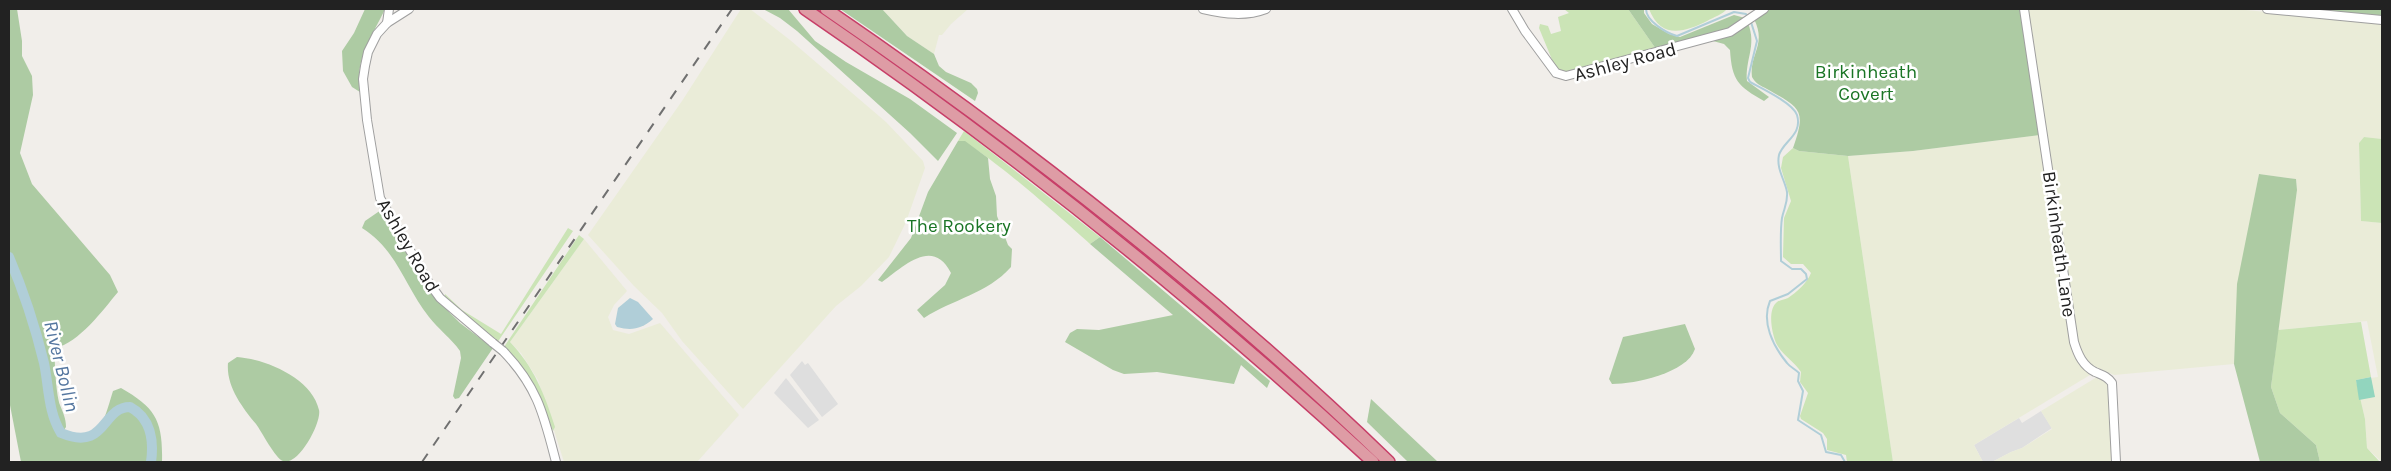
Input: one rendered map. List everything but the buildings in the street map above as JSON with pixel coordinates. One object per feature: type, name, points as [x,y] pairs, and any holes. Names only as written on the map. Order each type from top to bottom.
[{"type":"highway","points":[[805,9],[978,131],[1134,253],[1223,328],[1373,462]]},
{"type":"highway","points":[[826,9],[992,127],[1149,251],[1231,320],[1389,462]]},
{"type":"street","points":[[387,23],[389,9]]},
{"type":"street","points":[[387,23],[409,9]]},
{"type":"street","points":[[1203,9],[1240,14],[1266,9]]},
{"type":"street","name":"Ashley Road","points":[[1512,9],[1525,31],[1556,72],[1566,76],[1720,35],[1743,24],[1764,9]]},
{"type":"street","name":"Birkinheath Lane","points":[[2024,9],[2074,342],[2078,356],[2086,366],[2109,378],[2112,383],[2116,462]]},
{"type":"street","points":[[2266,9],[2382,20]]},
{"type":"street","name":"Ashley Road","points":[[387,23],[372,42],[363,79],[375,178],[380,198],[436,294],[455,313],[503,351],[526,377],[538,397],[556,462]]},
{"type":"shaded area","points":[[802,361],[805,365],[808,363],[838,404],[822,417],[790,375]]},
{"type":"shaded area","points":[[786,378],[819,420],[808,428],[774,393]]},
{"type":"shaded area","points":[[2041,411],[2052,428],[2022,448],[1992,462],[1983,462],[1974,445],[2019,418],[2022,423]]},
{"type":"green space","points":[[9,9],[17,9],[22,41],[22,56],[32,76],[33,95],[20,153],[32,184],[110,275],[118,292],[82,333],[64,345],[55,348],[57,393],[66,424],[62,433],[85,438],[92,435],[103,421],[113,391],[121,388],[142,402],[155,417],[161,436],[162,462],[21,462],[9,400]]},
{"type":"green space","points":[[365,9],[385,9],[362,58],[359,80],[360,92],[352,87],[343,71],[342,51],[354,33]]},
{"type":"green space","points":[[741,9],[750,9],[790,40],[886,122],[923,161],[925,168],[906,222],[889,257],[861,286],[836,306],[743,409],[682,341],[662,313],[634,286],[588,235],[682,101]]},
{"type":"green space","points":[[763,9],[788,9],[815,41],[846,62],[910,99],[957,133],[938,161],[910,133],[797,31],[780,18]]},
{"type":"green space","points":[[840,9],[882,9],[907,36],[934,54],[939,66],[946,72],[971,83],[978,93],[975,101]]},
{"type":"green space","points":[[882,9],[968,9],[942,35],[939,35],[934,54],[907,36]]},
{"type":"green space","points":[[1564,9],[1628,9],[1656,49],[1566,73],[1555,67],[1539,28],[1540,24],[1548,26],[1551,34],[1561,31],[1558,17],[1569,13]]},
{"type":"green space","points":[[1628,9],[1644,9],[1644,13],[1652,24],[1669,34],[1680,37],[1734,15],[1745,18],[1723,31],[1656,49]]},
{"type":"green space","points":[[1649,9],[1727,9],[1699,25],[1674,31],[1660,26]]},
{"type":"green space","name":"Birkinheath Covert","points":[[1768,9],[2022,9],[2040,135],[1913,151],[1848,156],[1799,151],[1793,148],[1799,125],[1800,117],[1798,111],[1787,101],[1758,84],[1752,77],[1753,62],[1759,36],[1754,19]]},
{"type":"green space","points":[[2028,9],[2235,9],[2382,23],[2382,139],[2364,137],[2359,143],[2361,221],[2382,223],[2382,462],[2367,448],[2365,419],[2356,380],[2378,377],[2367,321],[2278,330],[2297,190],[2296,179],[2259,174],[2238,284],[2234,364],[2114,375],[2089,364],[2082,355],[2078,344]]},
{"type":"green space","points":[[2300,9],[2382,9],[2382,17]]},
{"type":"green space","points":[[1748,23],[1751,46],[1747,81],[1769,97],[1764,101],[1748,91],[1738,81],[1732,69],[1730,50],[1724,44],[1713,41],[1735,33]]},
{"type":"green space","points":[[964,131],[1100,237],[1090,244],[1003,169],[968,145],[958,141]]},
{"type":"green space","points":[[2040,135],[2073,354],[2079,364],[2090,375],[1974,445],[1983,462],[1893,462],[1848,156],[1913,151]]},
{"type":"green space","points":[[2364,137],[2382,139],[2382,223],[2361,221],[2359,143]]},
{"type":"green space","name":"The Rookery","points":[[958,141],[965,141],[988,158],[990,179],[996,196],[997,216],[1008,245],[1012,249],[1011,267],[1002,276],[981,290],[924,318],[917,310],[945,285],[951,273],[944,262],[936,257],[918,258],[882,282],[878,280],[911,238],[928,192]]},
{"type":"green space","points":[[1793,148],[1799,151],[1848,156],[1893,462],[1847,462],[1846,455],[1827,450],[1827,439],[1823,433],[1801,419],[1800,416],[1808,393],[1800,382],[1801,372],[1781,351],[1774,339],[1771,316],[1774,306],[1777,302],[1788,298],[1798,290],[1811,273],[1803,264],[1791,264],[1783,257],[1784,218],[1791,201],[1781,168],[1783,157]]},
{"type":"green space","points":[[2259,174],[2296,179],[2297,190],[2271,387],[2280,413],[2316,445],[2320,462],[2260,462],[2234,364],[2237,284]]},
{"type":"green space","points":[[381,210],[433,296],[460,323],[493,348],[459,398],[455,399],[453,396],[461,358],[460,351],[436,326],[420,305],[392,257],[374,237],[362,228],[365,221]]},
{"type":"green space","points":[[568,228],[573,231],[497,343],[444,298],[445,294],[462,310],[501,334]]},
{"type":"green space","points":[[579,235],[584,239],[510,342],[526,361],[538,382],[555,427],[553,431],[534,386],[504,347]]},
{"type":"green space","points":[[1100,237],[1270,381],[1267,388],[1241,365],[1234,384],[1157,372],[1124,374],[1113,370],[1065,342],[1070,333],[1077,329],[1099,330],[1173,315],[1090,244]]},
{"type":"green space","points":[[584,239],[627,291],[614,305],[608,317],[613,330],[629,334],[660,323],[739,415],[697,462],[564,462],[538,380],[521,353],[510,342]]},
{"type":"green space","points":[[2361,322],[2371,377],[2356,380],[2365,419],[2367,448],[2380,462],[2320,462],[2316,445],[2280,413],[2271,387],[2278,330]]},
{"type":"green space","points":[[1685,324],[1695,349],[1682,365],[1659,376],[1634,382],[1612,384],[1609,379],[1623,337]]},
{"type":"green space","points":[[237,357],[261,362],[286,372],[307,388],[315,399],[319,410],[317,424],[302,451],[289,461],[283,461],[276,455],[259,428],[245,411],[232,388],[228,363]]},
{"type":"green space","points":[[2097,377],[2107,380],[2111,389],[2111,462],[1992,462],[2022,448],[2052,429],[2041,411]]},
{"type":"green space","points":[[2371,377],[2375,397],[2359,400],[2356,380]]},
{"type":"green space","points":[[1371,399],[1438,462],[1408,462],[1367,422]]},
{"type":"water","points":[[630,298],[638,302],[653,319],[636,328],[617,327],[615,324],[618,308]]},
{"type":"waterway","points":[[1646,9],[1649,18],[1653,22],[1662,29],[1677,36],[1734,12],[1746,14],[1749,18]]},
{"type":"waterway","points":[[1751,22],[1757,41],[1748,78],[1750,82],[1790,106],[1797,115],[1798,122],[1795,133],[1781,150],[1778,160],[1787,192],[1781,223],[1781,261],[1792,269],[1801,269],[1806,274],[1807,279],[1788,294],[1770,301],[1767,317],[1768,325],[1777,349],[1788,364],[1799,373],[1798,381],[1803,391],[1798,420],[1821,435],[1826,452],[1841,455],[1845,462]]},
{"type":"waterway","name":"River Bollin","points":[[9,257],[33,322],[44,363],[51,408],[61,433],[76,437],[87,437],[102,427],[113,414],[121,409],[130,407],[143,417],[150,431],[152,446],[151,462]]},
{"type":"railway","points":[[422,462],[732,9]]}]
